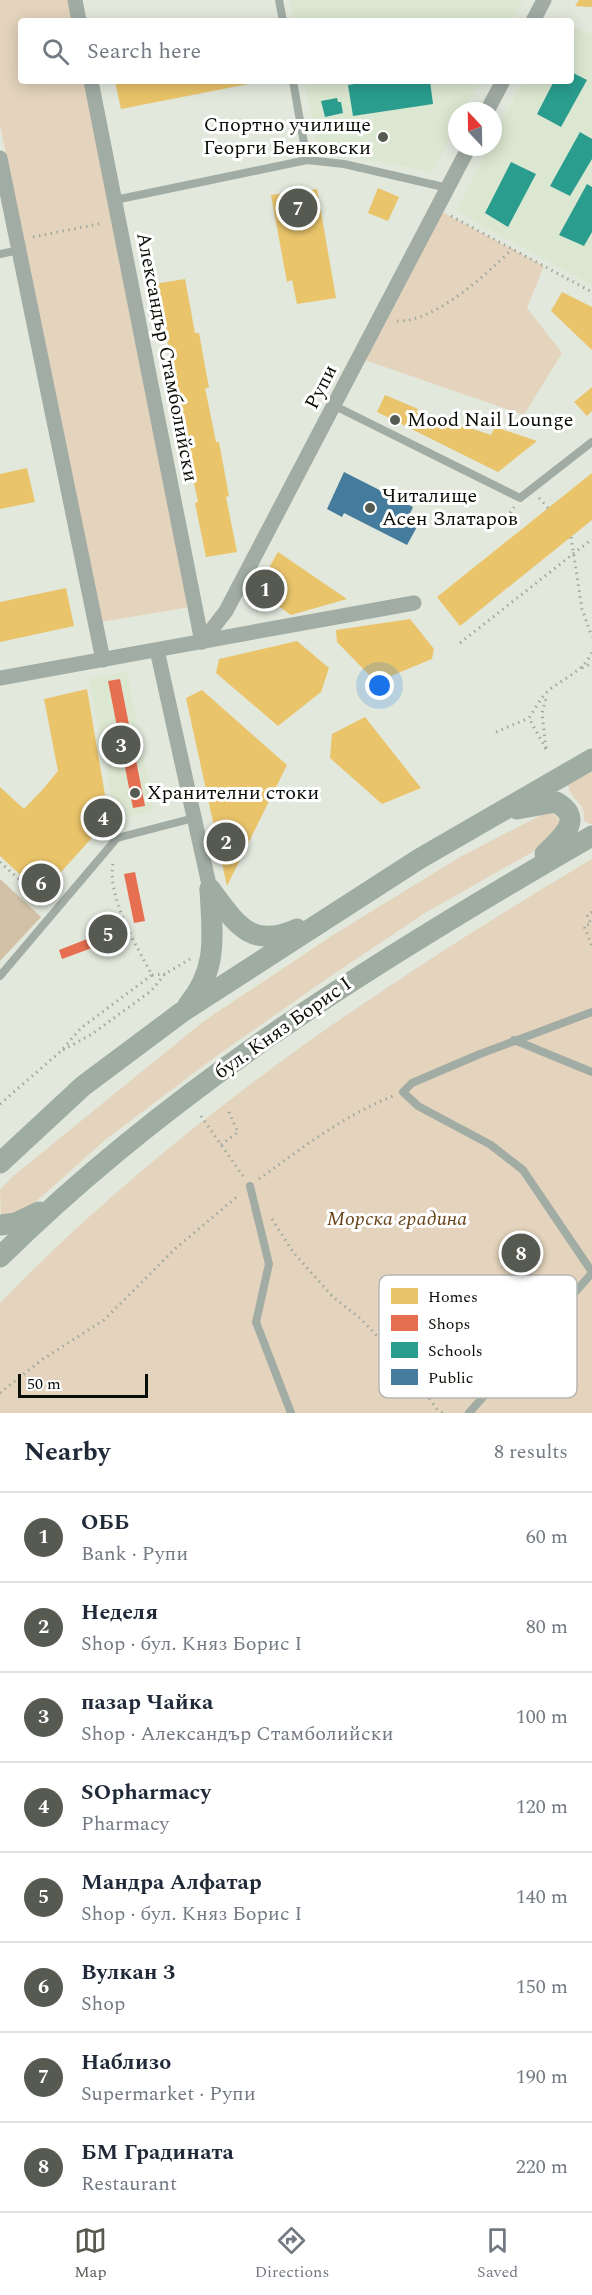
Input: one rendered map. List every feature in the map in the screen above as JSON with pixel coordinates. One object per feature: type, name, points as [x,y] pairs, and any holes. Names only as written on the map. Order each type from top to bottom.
[{"type":"main road","points":[[0,1163],[83,1086],[182,1012],[327,916],[493,815],[592,759]]},
{"type":"main road","points":[[493,815],[546,802],[556,802],[571,819],[563,837],[523,875]]},
{"type":"main road","name":"бул. Княз Борис I","points":[[0,1257],[76,1184],[193,1090],[278,1029],[374,965],[592,836]]},
{"type":"main road","points":[[210,889],[241,929],[261,937],[287,934],[327,916]]},
{"type":"main road","points":[[182,1012],[197,995],[210,968],[213,945],[210,889]]},
{"type":"main road","points":[[0,1171],[34,1132]]},
{"type":"main road","points":[[0,1225],[28,1218],[76,1184]]},
{"type":"street","points":[[75,0],[78,18]]},
{"type":"street","points":[[535,18],[544,0]]},
{"type":"street","name":"Александър Стамболийски","points":[[92,84],[202,642]]},
{"type":"street","points":[[492,102],[501,84]]},
{"type":"street","name":"Рупи","points":[[202,642],[226,611],[464,156]]},
{"type":"street","points":[[0,158],[103,660]]},
{"type":"street","points":[[0,678],[414,603]]},
{"type":"street","points":[[157,650],[210,889]]},
{"type":"lane","points":[[279,0],[282,18]]},
{"type":"lane","points":[[294,84],[307,160]]},
{"type":"lane","points":[[115,200],[307,160],[344,164],[448,188]]},
{"type":"lane","points":[[0,254],[19,250]]},
{"type":"lane","points":[[335,406],[520,498],[592,442]]},
{"type":"lane","points":[[0,976],[56,913],[117,838],[194,818]]},
{"type":"lane","points":[[577,1289],[592,1272],[523,1170],[491,1145],[418,1106],[403,1092],[412,1083],[514,1040],[592,1012]]},
{"type":"lane","points":[[514,1040],[592,1072]]},
{"type":"lane","points":[[250,1186],[269,1264],[256,1322],[291,1413]]},
{"type":"lane","points":[[469,1413],[482,1398]]},
{"type":"path","points":[[19,250],[30,248],[28,238],[111,222],[107,201],[115,200]]},
{"type":"path","points":[[437,209],[592,292]]},
{"type":"path","points":[[377,322],[416,320],[477,281],[512,249]]},
{"type":"path","points":[[571,537],[582,609],[592,637]]},
{"type":"path","points":[[460,643],[592,539]]},
{"type":"path","points":[[578,670],[589,659],[592,651]]},
{"type":"path","points":[[496,732],[529,718],[547,692],[592,663]]},
{"type":"path","points":[[529,718],[546,749],[542,713],[547,692]]},
{"type":"path","points":[[117,838],[110,878],[131,937],[152,975]]},
{"type":"path","points":[[0,862],[56,913]]},
{"type":"path","points":[[592,912],[587,915],[591,924],[584,926],[592,946]]},
{"type":"path","points":[[0,1104],[61,1051],[81,1028],[152,975],[165,974]]},
{"type":"path","points":[[61,1051],[92,1034],[152,991]]},
{"type":"path","points":[[0,1393],[43,1359],[104,1320],[176,1248],[250,1186],[332,1126],[366,1107],[403,1092]]},
{"type":"path","points":[[221,1145],[238,1132],[227,1108]]},
{"type":"path","points":[[201,1116],[250,1186]]},
{"type":"path","points":[[268,1214],[293,1252],[333,1297],[361,1319],[379,1338]]},
{"type":"path","points":[[428,1398],[436,1409],[443,1413]]},
{"type":"shaded area","points":[[290,0],[523,0],[514,18],[293,18]]},
{"type":"shaded area","points":[[574,27],[592,35],[592,285],[456,211],[484,156],[502,156],[502,122],[521,84],[574,84]]},
{"type":"shaded area","name":"Спортно училище Георги Бенковски","points":[[306,84],[478,84],[469,102],[448,102],[448,142],[432,172],[318,150]]},
{"type":"shaded area","points":[[127,671],[154,811],[116,819],[89,679]]},
{"type":"shaded area","points":[[0,879],[41,917],[0,961]]},
{"type":"green space","points":[[0,0],[69,0],[72,18],[18,18],[18,84],[86,84],[190,607],[101,622],[0,125]]},
{"type":"green space","points":[[437,209],[544,266],[527,308],[562,353],[524,415],[359,358]]},
{"type":"green space","points":[[592,771],[592,824],[590,824],[584,821],[583,809],[569,790],[568,784]]},
{"type":"green space","points":[[545,813],[554,814],[560,821],[552,841],[425,913],[325,980],[215,1057],[105,1140],[21,1215],[1,1215],[0,1190],[12,1177],[204,1021],[333,935],[460,857]]},
{"type":"green space","name":"Морска градина","points":[[592,859],[592,1413],[0,1413],[0,1303],[66,1238],[135,1176],[207,1118],[357,1008],[434,956]]},
{"type":"building: Homes","points":[[579,0],[592,0],[592,7],[575,6]]},
{"type":"building: Homes","points":[[115,84],[249,84],[121,109]]},
{"type":"building: Homes","points":[[378,188],[399,197],[388,221],[368,213]]},
{"type":"building: Homes","points":[[317,189],[336,298],[297,304],[292,280],[287,282],[271,195]]},
{"type":"building: Homes","points":[[185,279],[195,333],[199,333],[209,388],[205,388],[216,442],[219,442],[229,496],[226,497],[237,552],[206,557],[195,503],[198,502],[175,393],[179,393],[154,284]]},
{"type":"building: Homes","points":[[562,292],[592,307],[592,350],[551,311]]},
{"type":"building: Homes","points":[[592,387],[592,411],[587,416],[574,402]]},
{"type":"building: Homes","points":[[385,395],[418,409],[416,412],[438,422],[440,418],[491,435],[495,427],[537,441],[498,472],[377,412]]},
{"type":"building: Homes","points":[[27,468],[35,502],[0,509],[0,474]]},
{"type":"building: Homes","points":[[592,473],[592,520],[460,626],[437,597]]},
{"type":"building: Homes","points":[[278,552],[347,599],[291,615],[256,590]]},
{"type":"building: Homes","points":[[66,588],[74,626],[0,642],[0,602]]},
{"type":"building: Homes","points":[[410,619],[434,649],[432,659],[376,682],[337,642],[336,630]]},
{"type":"building: Homes","points":[[297,641],[329,668],[321,692],[278,726],[216,673],[219,659]]},
{"type":"building: Homes","points":[[87,689],[109,819],[41,894],[0,856],[0,787],[24,809],[44,788],[58,771],[44,699]]},
{"type":"building: Homes","points":[[202,690],[287,765],[227,886],[186,698]]},
{"type":"building: Homes","points":[[365,717],[421,788],[382,804],[330,758],[332,734]]},
{"type":"building: Shops","points":[[120,679],[145,806],[133,808],[108,681]]},
{"type":"building: Shops","points":[[135,872],[145,921],[134,923],[124,874]]},
{"type":"building: Shops","points":[[123,925],[127,935],[62,959],[59,950]]},
{"type":"building: Schools","points":[[574,74],[587,80],[561,127],[537,114],[552,84],[574,84]]},
{"type":"building: Schools","points":[[430,84],[433,104],[353,116],[348,85]]},
{"type":"building: Schools","points":[[337,98],[338,102],[341,102],[343,113],[325,117],[321,101]]},
{"type":"building: Schools","points":[[580,132],[592,139],[592,159],[570,196],[550,186]]},
{"type":"building: Schools","points":[[511,162],[536,174],[508,227],[485,213]]},
{"type":"building: Schools","points":[[587,184],[592,187],[592,232],[584,246],[559,235]]},
{"type":"building: Public","name":"Читалище Асен Златаров","points":[[344,472],[413,507],[407,520],[418,525],[407,545],[344,513],[342,517],[327,509]]},
{"type":"place","name":"Спортно училище Георги Бенковски","points":[[383,137]]},
{"type":"place","name":"Наблизо","points":[[298,208]]},
{"type":"place","name":"Mood Nail Lounge","points":[[395,420]]},
{"type":"place","name":"Читалище Асен Златаров","points":[[370,508]]},
{"type":"place","name":"ОББ","points":[[265,589]]},
{"type":"place","name":"пазар Чайка","points":[[121,745]]},
{"type":"place","name":"Хранителни стоки","points":[[135,793]]},
{"type":"place","name":"SOpharmacy","points":[[103,818]]},
{"type":"place","name":"Неделя","points":[[226,842]]},
{"type":"place","name":"Вулкан 3","points":[[41,883]]},
{"type":"place","name":"Мандра Алфатар","points":[[108,934]]},
{"type":"place","name":"БМ Градината","points":[[521,1253]]}]
